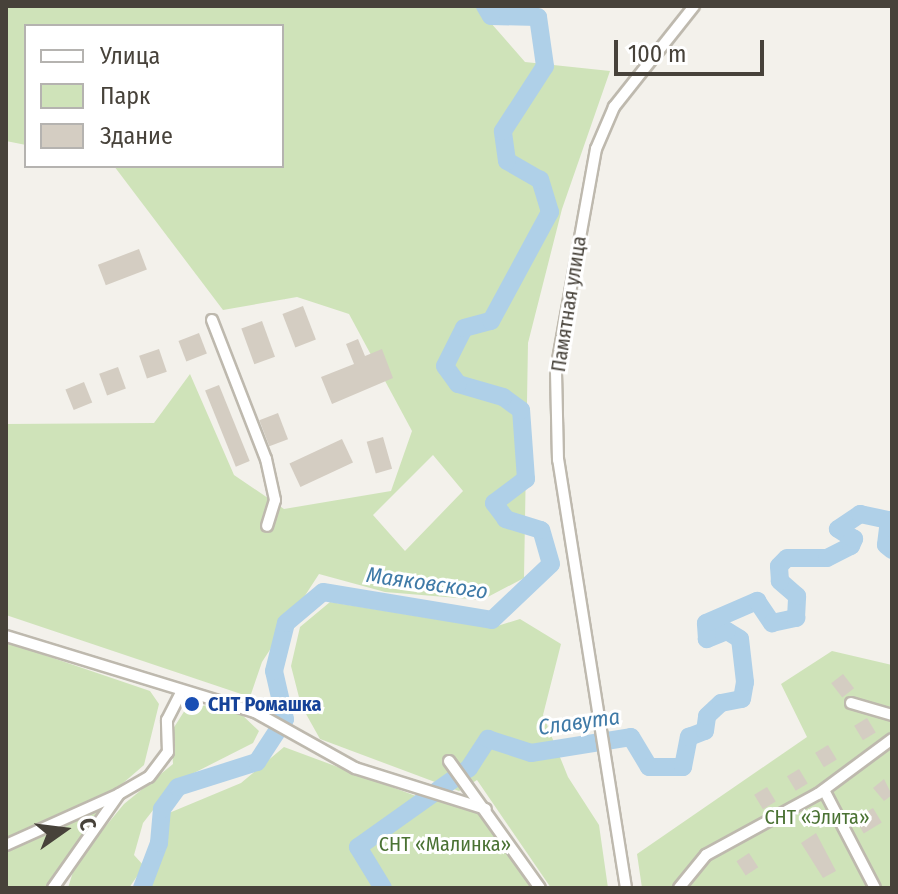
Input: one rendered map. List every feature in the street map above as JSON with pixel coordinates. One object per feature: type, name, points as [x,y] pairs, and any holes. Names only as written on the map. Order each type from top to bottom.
[{"type":"street","name":"Памятная улица","points":[[626,888],[558,460],[556,371],[596,149],[614,107],[694,6]]},
{"type":"street","points":[[212,320],[266,459],[275,500],[267,526]]},
{"type":"street","points":[[6,636],[180,694],[255,712],[313,750],[408,787],[486,809]]},
{"type":"street","points":[[6,845],[119,794],[149,777],[168,752],[167,720],[180,694]]},
{"type":"street","points":[[851,703],[892,715]]},
{"type":"street","points":[[679,888],[706,855],[824,790],[892,739]]},
{"type":"street","points":[[449,761],[540,888]]},
{"type":"street","points":[[824,790],[875,888]]},
{"type":"street","points":[[53,888],[119,794]]},
{"type":"green space","points":[[6,6],[476,6],[525,62],[610,71],[562,209],[528,343],[524,578],[482,600],[385,592],[319,574],[262,662],[250,697],[6,615],[6,424],[154,423],[190,374],[234,475],[284,509],[391,491],[412,431],[349,314],[297,297],[223,310],[116,168],[284,168],[284,24],[24,24],[24,145],[6,141]],"holes":[[[433,455],[463,491],[405,551],[373,515]]]},
{"type":"green space","points":[[330,602],[491,628],[520,619],[561,644],[543,715],[568,777],[599,825],[608,888],[551,888],[477,780],[459,791],[320,739],[301,705],[291,666],[300,627]]},
{"type":"green space","points":[[6,642],[150,691],[159,704],[144,765],[114,791],[53,888],[6,888]]},
{"type":"green space","name":"СНТ «Элита»","points":[[832,651],[892,665],[892,888],[642,888],[637,854],[807,737],[781,684]]},
{"type":"green space","points":[[211,704],[239,712],[259,731],[253,743],[186,777],[157,805],[143,823],[134,855],[144,866],[129,888],[68,888],[76,862],[124,804],[173,764],[171,732],[185,710]]},
{"type":"green space","name":"СНТ «Малинка»","points":[[284,747],[416,796],[364,836],[353,852],[368,871],[358,847],[439,797],[486,809],[540,888],[148,888],[169,813],[241,783]]},
{"type":"building","points":[[139,249],[147,270],[106,285],[98,265]]},
{"type":"building","points":[[303,306],[316,340],[295,347],[282,314]]},
{"type":"building","points":[[262,321],[275,357],[254,364],[241,329]]},
{"type":"building","points":[[199,333],[207,354],[186,361],[178,341]]},
{"type":"building","points":[[358,339],[365,356],[382,349],[393,378],[332,404],[321,377],[354,364],[346,344]]},
{"type":"building","points":[[159,349],[167,372],[147,379],[139,356]]},
{"type":"building","points":[[118,367],[126,389],[107,395],[99,374]]},
{"type":"building","points":[[84,382],[92,402],[74,410],[65,389]]},
{"type":"building","points":[[219,385],[250,461],[236,467],[205,391]]},
{"type":"building","points":[[278,413],[288,439],[269,446],[259,420]]},
{"type":"building","points":[[383,437],[392,469],[376,473],[367,442]]},
{"type":"building","points":[[342,439],[353,463],[300,487],[289,464]]},
{"type":"building","points":[[843,674],[854,688],[842,697],[831,683]]},
{"type":"building","points":[[867,718],[876,733],[863,740],[854,726]]},
{"type":"building","points":[[828,745],[837,760],[824,767],[815,753]]},
{"type":"building","points":[[799,769],[808,784],[796,791],[787,776]]},
{"type":"building","points":[[884,779],[892,795],[884,801],[873,788]]},
{"type":"building","points":[[767,787],[776,802],[763,809],[754,795]]},
{"type":"building","points":[[873,808],[882,823],[864,833],[855,819]]},
{"type":"building","points":[[816,833],[836,871],[823,878],[801,843]]},
{"type":"building","points":[[749,853],[758,867],[746,875],[736,861]]},
{"type":"waterway","name":"Маяковского","points":[[142,888],[159,843],[162,809],[178,787],[257,762],[285,719],[274,671],[286,623],[323,592],[492,620],[551,564],[541,530],[506,519],[494,503],[526,479],[521,410],[503,397],[458,384],[445,366],[464,328],[491,321],[550,212],[540,180],[507,161],[503,131],[545,66],[538,17],[491,16],[485,6]]},
{"type":"waterway","name":"Славута","points":[[383,888],[358,847],[469,768],[488,739],[531,753],[631,737],[649,767],[683,767],[689,737],[705,731],[707,716],[721,703],[742,699],[745,682],[740,639],[727,631],[707,639],[706,623],[757,601],[772,623],[796,618],[797,596],[780,581],[779,566],[787,558],[827,558],[851,546],[854,539],[838,529],[860,514],[889,520],[886,545],[892,550]]},
{"type":"place","name":"СНТ Ромашка","points":[[192,704]]}]
